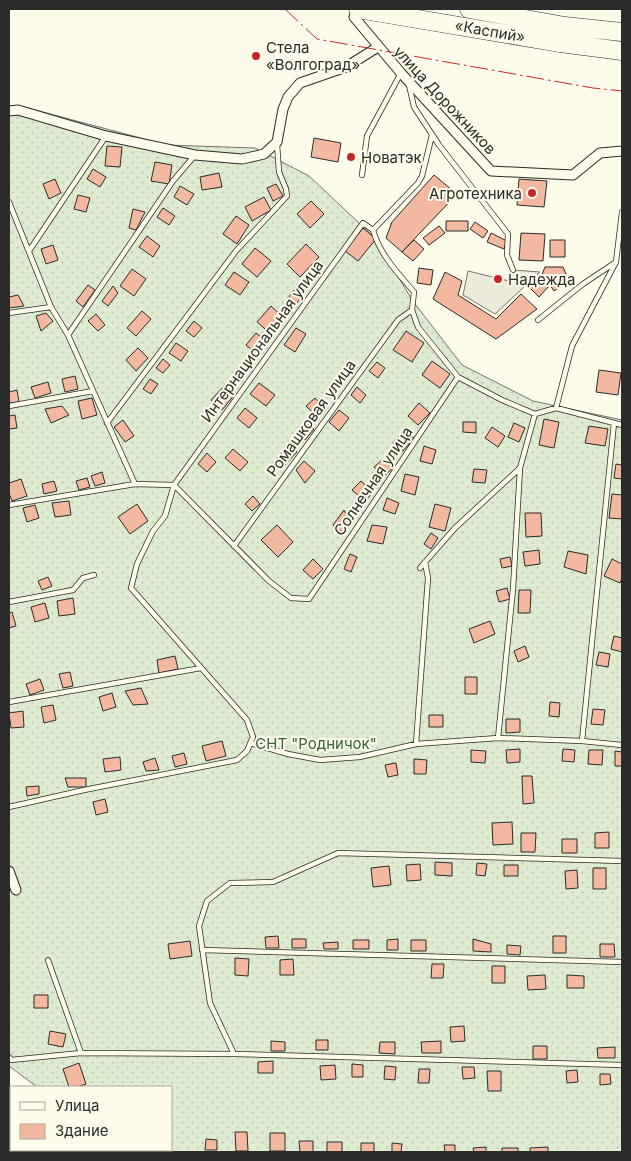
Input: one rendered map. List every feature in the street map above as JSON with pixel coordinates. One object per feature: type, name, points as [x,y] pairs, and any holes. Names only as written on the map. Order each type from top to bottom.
[{"type":"highway","name":"«Каспий»","points":[[469,9],[565,26],[622,32]]},
{"type":"highway","name":"«Каспий»","points":[[353,11],[622,51]]},
{"type":"street","name":"улица Дорожников","points":[[353,11],[378,47],[491,171],[573,175],[600,153],[622,151]]},
{"type":"street","points":[[9,111],[18,110],[106,136],[195,155],[242,158],[264,154],[277,142],[283,109],[288,97],[300,83],[346,67],[378,47]]},
{"type":"street","points":[[9,871],[16,890]]},
{"type":"lane","points":[[362,175],[367,136],[401,73]]},
{"type":"lane","points":[[408,81],[414,108],[432,135],[508,234],[507,255],[513,270]]},
{"type":"lane","points":[[432,135],[422,176],[418,183],[373,230],[376,243],[387,260],[414,292],[412,310],[418,327],[458,377],[502,400],[535,414],[556,408],[622,425]]},
{"type":"lane","points":[[29,251],[106,136]]},
{"type":"lane","points":[[107,422],[236,251],[287,196],[278,172],[277,142]]},
{"type":"lane","points":[[68,335],[173,181],[195,155]]},
{"type":"lane","points":[[9,202],[51,307],[68,335],[135,484]]},
{"type":"lane","points":[[556,408],[572,346],[616,262],[622,212]]},
{"type":"lane","name":"Интернациональная улица","points":[[174,484],[363,223],[373,230]]},
{"type":"lane","points":[[538,320],[583,284],[616,262]]},
{"type":"lane","points":[[9,313],[51,307]]},
{"type":"lane","name":"Ромашковая улица","points":[[234,546],[398,320],[412,310]]},
{"type":"lane","name":"Солнечная улица","points":[[234,546],[269,581],[291,598],[309,599],[458,377]]},
{"type":"lane","points":[[9,406],[93,391]]},
{"type":"lane","points":[[498,738],[513,588],[520,468],[535,414]]},
{"type":"lane","points":[[582,741],[614,423]]},
{"type":"lane","points":[[420,568],[455,528],[520,468]]},
{"type":"lane","points":[[9,505],[135,484],[174,484],[234,546]]},
{"type":"lane","points":[[9,807],[237,760],[247,751],[253,737],[247,720],[131,588],[136,564],[153,531],[166,516],[174,484]]},
{"type":"lane","points":[[416,744],[428,578],[425,562]]},
{"type":"lane","points":[[9,602],[73,590],[83,578],[94,575]]},
{"type":"lane","points":[[9,702],[201,668]]},
{"type":"lane","points":[[250,743],[288,754],[320,760],[360,757],[416,744],[498,738],[582,741],[622,745]]},
{"type":"lane","points":[[234,1054],[210,1003],[199,926],[207,902],[230,883],[273,882],[338,853],[622,860]]},
{"type":"lane","points":[[202,950],[622,962]]},
{"type":"lane","points":[[48,960],[81,1053]]},
{"type":"lane","points":[[9,1057],[11,1060],[81,1053],[234,1054],[622,1065]]},
{"type":"green space","name":"СНТ \"Родничок\"","points":[[9,106],[20,106],[167,145],[255,148],[309,176],[376,239],[412,300],[462,365],[533,401],[622,420],[622,1152],[110,1152],[172,1151],[172,1086],[36,1086],[9,1066]]},
{"type":"shaded area","points":[[513,270],[540,272],[495,314],[463,295],[468,271],[509,281]]},
{"type":"building","points":[[314,138],[341,143],[338,162],[311,157]]},
{"type":"building","points":[[107,146],[122,147],[120,167],[105,166]]},
{"type":"building","points":[[155,162],[172,165],[169,184],[151,181]]},
{"type":"building","points":[[93,169],[106,177],[100,187],[87,179]]},
{"type":"building","points":[[219,173],[222,187],[202,190],[200,177]]},
{"type":"building","points":[[434,175],[457,194],[402,252],[386,238],[392,222]]},
{"type":"building","points":[[55,179],[61,193],[49,199],[43,184]]},
{"type":"building","name":"Агротехника","points":[[519,179],[547,181],[544,207],[517,205]]},
{"type":"building","points":[[276,184],[283,196],[273,201],[267,188]]},
{"type":"building","points":[[180,186],[194,194],[187,205],[174,197]]},
{"type":"building","points":[[78,195],[90,198],[86,212],[74,209]]},
{"type":"building","points":[[264,197],[271,210],[252,221],[245,207]]},
{"type":"building","points":[[311,201],[324,214],[310,228],[297,214]]},
{"type":"building","points":[[163,208],[175,216],[169,225],[157,217]]},
{"type":"building","points":[[133,209],[145,212],[136,230],[129,228]]},
{"type":"building","points":[[236,216],[249,225],[237,244],[223,234]]},
{"type":"building","points":[[446,221],[468,221],[468,231],[446,231]]},
{"type":"building","points":[[475,222],[488,231],[483,238],[470,229]]},
{"type":"building","points":[[439,226],[445,233],[429,245],[423,238]]},
{"type":"building","points":[[363,228],[376,239],[358,261],[345,251]]},
{"type":"building","points":[[491,233],[507,241],[504,249],[487,242]]},
{"type":"building","points":[[521,233],[545,234],[543,261],[519,260]]},
{"type":"building","points":[[147,236],[160,246],[153,257],[139,247]]},
{"type":"building","points":[[414,240],[424,249],[413,261],[402,252]]},
{"type":"building","points":[[550,240],[565,240],[565,257],[550,257]]},
{"type":"building","points":[[306,244],[319,257],[300,277],[287,264]]},
{"type":"building","points":[[53,245],[58,260],[46,264],[41,249]]},
{"type":"building","points":[[255,248],[271,261],[257,277],[242,264]]},
{"type":"building","points":[[545,267],[563,267],[569,281],[554,291],[550,285],[539,297],[530,288],[541,277]]},
{"type":"building","points":[[419,268],[433,270],[431,285],[417,283]]},
{"type":"building","points":[[132,269],[146,279],[134,296],[120,286]]},
{"type":"building","points":[[234,272],[249,282],[240,295],[225,285]]},
{"type":"building","points":[[445,272],[462,281],[458,295],[496,319],[521,294],[537,309],[496,339],[433,299]]},
{"type":"building","points":[[88,285],[95,290],[83,307],[76,301]]},
{"type":"building","points":[[298,285],[306,292],[296,304],[288,298]]},
{"type":"building","points":[[113,286],[118,293],[108,306],[102,301]]},
{"type":"building","points":[[18,295],[24,306],[9,308],[9,297]]},
{"type":"building","points":[[271,306],[285,319],[271,334],[257,322]]},
{"type":"building","points":[[142,311],[151,319],[136,336],[127,328]]},
{"type":"building","points":[[46,313],[53,321],[41,331],[36,316]]},
{"type":"building","points":[[96,314],[105,325],[98,331],[88,321]]},
{"type":"building","points":[[194,321],[202,328],[194,337],[186,331]]},
{"type":"building","points":[[296,328],[306,334],[295,352],[284,345]]},
{"type":"building","points":[[406,331],[424,343],[412,362],[393,350]]},
{"type":"building","points":[[256,333],[265,340],[255,352],[246,345]]},
{"type":"building","points":[[176,343],[188,351],[181,361],[169,353]]},
{"type":"building","points":[[138,348],[148,358],[136,371],[126,360]]},
{"type":"building","points":[[163,359],[170,365],[163,373],[156,368]]},
{"type":"building","points":[[432,361],[450,374],[440,388],[422,375]]},
{"type":"building","points":[[377,362],[385,368],[378,378],[369,371]]},
{"type":"building","points":[[599,370],[621,373],[618,395],[596,392]]},
{"type":"building","points":[[75,376],[78,389],[65,392],[62,379]]},
{"type":"building","points":[[150,379],[158,384],[151,394],[143,389]]},
{"type":"building","points":[[48,382],[51,393],[35,398],[31,387]]},
{"type":"building","points":[[259,383],[275,395],[266,406],[250,394]]},
{"type":"building","points":[[225,385],[235,394],[222,410],[211,400]]},
{"type":"building","points":[[357,387],[366,395],[360,403],[351,395]]},
{"type":"building","points":[[17,390],[19,402],[9,403],[9,392]]},
{"type":"building","points":[[92,398],[97,415],[82,419],[78,401]]},
{"type":"building","points":[[315,398],[326,410],[318,418],[306,406]]},
{"type":"building","points":[[419,403],[430,413],[418,425],[408,416]]},
{"type":"building","points":[[62,406],[69,415],[51,423],[45,409]]},
{"type":"building","points":[[245,408],[257,418],[249,428],[237,418]]},
{"type":"building","points":[[339,410],[349,418],[339,431],[329,422]]},
{"type":"building","points":[[15,415],[17,428],[9,429],[9,416]]},
{"type":"building","points":[[544,419],[559,422],[554,448],[539,445]]},
{"type":"building","points":[[123,420],[134,436],[125,442],[114,427]]},
{"type":"building","points":[[463,422],[476,422],[476,433],[463,432]]},
{"type":"building","points":[[514,423],[525,428],[519,442],[508,437]]},
{"type":"building","points":[[308,424],[314,429],[305,440],[299,435]]},
{"type":"building","points":[[589,426],[608,429],[605,446],[585,443]]},
{"type":"building","points":[[492,427],[505,436],[498,447],[485,438]]},
{"type":"building","points":[[402,432],[414,438],[403,451],[393,443]]},
{"type":"building","points":[[289,445],[297,452],[284,466],[276,460]]},
{"type":"building","points":[[424,446],[436,450],[432,464],[420,461]]},
{"type":"building","points":[[233,449],[248,462],[240,471],[225,458]]},
{"type":"building","points":[[207,453],[216,462],[207,472],[198,464]]},
{"type":"building","points":[[383,459],[393,468],[383,477],[374,467]]},
{"type":"building","points":[[304,461],[315,471],[305,483],[296,470]]},
{"type":"building","points":[[616,464],[622,465],[622,479],[614,478]]},
{"type":"building","points":[[474,469],[487,470],[485,483],[472,482]]},
{"type":"building","points":[[102,472],[105,483],[95,486],[91,476]]},
{"type":"building","points":[[405,474],[419,477],[415,495],[401,491]]},
{"type":"building","points":[[87,478],[90,487],[79,490],[76,481]]},
{"type":"building","points":[[21,479],[27,496],[12,501],[9,493],[9,483]]},
{"type":"building","points":[[54,481],[57,491],[44,494],[42,484]]},
{"type":"building","points":[[361,481],[373,492],[365,501],[352,490]]},
{"type":"building","points":[[612,494],[622,495],[622,519],[609,518]]},
{"type":"building","points":[[253,496],[260,504],[252,511],[245,504]]},
{"type":"building","points":[[387,498],[399,503],[395,514],[383,510]]},
{"type":"building","points":[[69,501],[71,515],[55,517],[52,503]]},
{"type":"building","points":[[137,504],[148,521],[130,534],[118,517]]},
{"type":"building","points":[[435,504],[451,508],[445,531],[429,527]]},
{"type":"building","points":[[35,505],[39,518],[27,522],[23,508]]},
{"type":"building","points":[[344,510],[352,524],[343,533],[333,525]]},
{"type":"building","points":[[525,513],[541,513],[542,536],[526,537]]},
{"type":"building","points":[[277,525],[293,542],[278,557],[261,540]]},
{"type":"building","points":[[372,525],[387,527],[383,544],[367,541]]},
{"type":"building","points":[[431,533],[438,538],[431,549],[424,544]]},
{"type":"building","points":[[539,550],[540,564],[525,566],[523,552]]},
{"type":"building","points":[[568,551],[588,555],[586,574],[564,567]]},
{"type":"building","points":[[350,554],[357,557],[351,572],[344,569]]},
{"type":"building","points":[[510,557],[512,566],[502,568],[500,559]]},
{"type":"building","points":[[313,559],[323,569],[313,579],[303,570]]},
{"type":"building","points":[[612,559],[622,564],[620,583],[604,576]]},
{"type":"building","points":[[48,577],[52,586],[42,590],[38,581]]},
{"type":"building","points":[[507,588],[510,599],[499,602],[496,591]]},
{"type":"building","points":[[519,590],[531,590],[530,613],[518,613]]},
{"type":"building","points":[[73,598],[75,614],[59,616],[57,601]]},
{"type":"building","points":[[45,603],[49,618],[35,622],[31,607]]},
{"type":"building","points":[[12,612],[16,626],[9,628],[9,613]]},
{"type":"building","points":[[490,621],[495,634],[474,643],[469,629]]},
{"type":"building","points":[[614,636],[622,638],[622,652],[611,649]]},
{"type":"building","points":[[525,646],[529,657],[518,662],[514,651]]},
{"type":"building","points":[[599,652],[610,654],[608,667],[596,665]]},
{"type":"building","points":[[175,656],[178,669],[159,673],[157,660]]},
{"type":"building","points":[[70,672],[73,686],[63,688],[59,674]]},
{"type":"building","points":[[465,677],[477,677],[477,694],[465,694]]},
{"type":"building","points":[[40,679],[44,690],[30,695],[26,684]]},
{"type":"building","points":[[141,688],[148,704],[133,705],[125,691]]},
{"type":"building","points":[[112,693],[116,707],[103,711],[99,697]]},
{"type":"building","points":[[550,702],[560,703],[559,717],[549,716]]},
{"type":"building","points":[[53,705],[56,720],[44,723],[41,707]]},
{"type":"building","points":[[593,709],[605,710],[603,725],[591,724]]},
{"type":"building","points":[[23,711],[24,727],[11,728],[9,713]]},
{"type":"building","points":[[429,715],[443,715],[443,727],[429,727]]},
{"type":"building","points":[[506,719],[520,719],[520,732],[506,733]]},
{"type":"building","points":[[222,741],[226,756],[206,761],[202,746]]},
{"type":"building","points":[[520,749],[520,762],[507,763],[506,750]]},
{"type":"building","points":[[563,749],[575,750],[574,762],[562,761]]},
{"type":"building","points":[[471,750],[486,751],[485,763],[471,762]]},
{"type":"building","points":[[589,750],[603,750],[602,765],[588,764]]},
{"type":"building","points":[[615,751],[622,752],[622,766],[615,766]]},
{"type":"building","points":[[184,753],[187,764],[175,767],[172,756]]},
{"type":"building","points":[[120,757],[121,770],[105,772],[103,759]]},
{"type":"building","points":[[155,758],[159,770],[146,771],[143,762]]},
{"type":"building","points":[[414,759],[427,760],[426,774],[414,774]]},
{"type":"building","points":[[396,763],[398,775],[388,777],[385,765]]},
{"type":"building","points":[[522,776],[532,776],[534,803],[523,804]]},
{"type":"building","points":[[65,778],[86,778],[86,787],[68,787]]},
{"type":"building","points":[[39,786],[39,794],[27,796],[26,787]]},
{"type":"building","points":[[105,799],[108,812],[96,815],[93,802]]},
{"type":"building","points":[[512,822],[513,844],[493,845],[492,823]]},
{"type":"building","points":[[609,832],[609,848],[595,848],[595,833]]},
{"type":"building","points":[[521,833],[536,833],[535,852],[521,852]]},
{"type":"building","points":[[562,839],[577,839],[577,853],[562,853]]},
{"type":"building","points":[[435,862],[452,863],[452,876],[435,875]]},
{"type":"building","points":[[477,863],[487,864],[485,876],[476,875]]},
{"type":"building","points":[[420,864],[421,880],[407,881],[406,865]]},
{"type":"building","points":[[504,865],[518,865],[518,876],[504,876]]},
{"type":"building","points":[[389,866],[391,885],[373,887],[371,868]]},
{"type":"building","points":[[593,868],[606,868],[606,889],[593,889]]},
{"type":"building","points":[[577,870],[578,888],[566,889],[565,871]]},
{"type":"building","points":[[278,936],[279,948],[266,948],[265,937]]},
{"type":"building","points":[[553,936],[566,936],[566,953],[553,953]]},
{"type":"building","points":[[292,939],[306,939],[306,948],[292,948]]},
{"type":"building","points":[[398,939],[398,950],[387,950],[387,940]]},
{"type":"building","points":[[473,939],[491,944],[491,952],[473,951]]},
{"type":"building","points":[[353,940],[369,940],[369,949],[353,949]]},
{"type":"building","points":[[411,940],[426,940],[426,951],[411,951]]},
{"type":"building","points":[[190,941],[192,956],[170,959],[168,944]]},
{"type":"building","points":[[338,942],[338,949],[324,949],[323,943]]},
{"type":"building","points":[[600,944],[614,944],[615,957],[600,957]]},
{"type":"building","points":[[507,945],[521,946],[520,955],[507,954]]},
{"type":"building","points":[[235,958],[249,959],[248,976],[235,975]]},
{"type":"building","points":[[293,959],[294,975],[280,975],[280,960]]},
{"type":"building","points":[[432,964],[444,964],[443,978],[431,978]]},
{"type":"building","points":[[492,966],[505,966],[505,983],[492,983]]},
{"type":"building","points":[[545,975],[546,989],[528,990],[527,976]]},
{"type":"building","points":[[567,975],[584,976],[584,988],[567,988]]},
{"type":"building","points":[[34,995],[48,995],[48,1008],[34,1008]]},
{"type":"building","points":[[464,1026],[465,1041],[451,1042],[450,1027]]},
{"type":"building","points":[[50,1031],[66,1034],[63,1047],[48,1044]]},
{"type":"building","points":[[316,1040],[328,1040],[328,1050],[316,1050]]},
{"type":"building","points":[[271,1041],[285,1042],[285,1051],[271,1051]]},
{"type":"building","points":[[441,1041],[441,1053],[422,1053],[421,1042]]},
{"type":"building","points":[[380,1042],[395,1042],[395,1054],[379,1053]]},
{"type":"building","points":[[533,1046],[547,1046],[547,1059],[533,1059]]},
{"type":"building","points":[[615,1047],[615,1058],[598,1058],[597,1048]]},
{"type":"building","points":[[273,1061],[273,1073],[258,1073],[258,1062]]},
{"type":"building","points":[[79,1063],[86,1084],[69,1086],[63,1069]]},
{"type":"building","points":[[352,1064],[363,1065],[363,1077],[352,1077]]},
{"type":"building","points":[[335,1065],[336,1079],[321,1080],[320,1066]]},
{"type":"building","points":[[385,1066],[396,1067],[395,1080],[384,1079]]},
{"type":"building","points":[[462,1067],[474,1067],[475,1078],[463,1079]]},
{"type":"building","points":[[419,1069],[430,1069],[429,1083],[418,1083]]},
{"type":"building","points":[[577,1070],[578,1082],[567,1083],[566,1071]]},
{"type":"building","points":[[487,1071],[501,1071],[501,1091],[488,1091]]},
{"type":"building","points":[[600,1074],[610,1074],[611,1084],[600,1085]]},
{"type":"building","points":[[235,1132],[247,1132],[248,1151],[236,1151]]},
{"type":"building","points":[[270,1133],[285,1133],[285,1151],[270,1151]]},
{"type":"building","points":[[206,1139],[217,1140],[217,1150],[205,1150]]},
{"type":"building","points":[[299,1141],[313,1141],[313,1152],[300,1152]]},
{"type":"building","points":[[327,1142],[342,1142],[342,1152],[327,1152]]},
{"type":"building","points":[[361,1143],[374,1143],[374,1152],[361,1152]]},
{"type":"building","points":[[392,1143],[402,1144],[401,1152],[392,1152]]},
{"type":"building","points":[[444,1145],[455,1145],[455,1152],[445,1152]]},
{"type":"building","points":[[486,1147],[486,1152],[474,1152],[473,1148]]},
{"type":"building","points":[[548,1147],[548,1152],[530,1152],[530,1148]]},
{"type":"building","points":[[502,1148],[518,1148],[518,1152],[502,1152]]},
{"type":"power","points":[[285,9],[317,39],[593,88],[622,91]]},
{"type":"place","name":"Стела «Волгоград»","points":[[256,56]]},
{"type":"place","name":"Новатэк","points":[[351,157]]},
{"type":"place","name":"Агротехника","points":[[532,193]]},
{"type":"place","name":"Надежда","points":[[498,279]]}]
